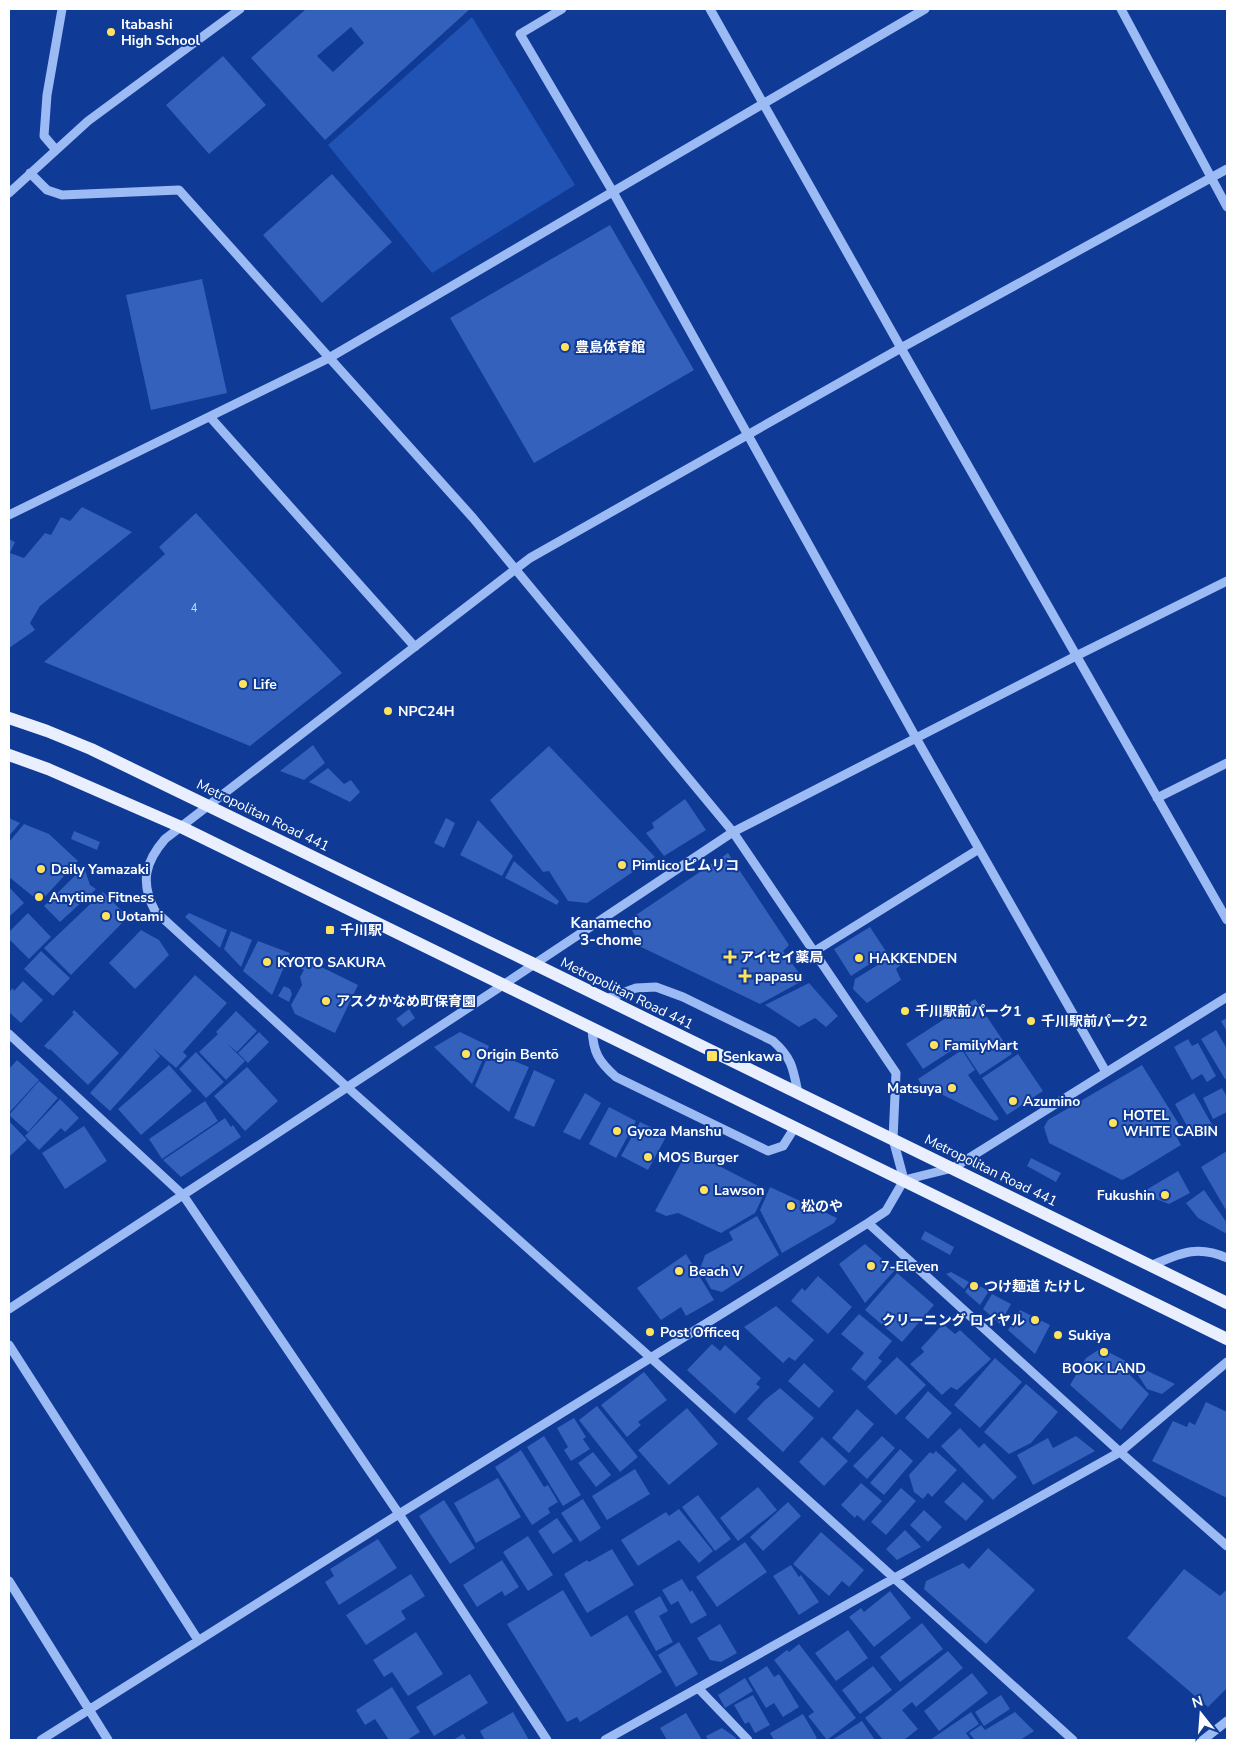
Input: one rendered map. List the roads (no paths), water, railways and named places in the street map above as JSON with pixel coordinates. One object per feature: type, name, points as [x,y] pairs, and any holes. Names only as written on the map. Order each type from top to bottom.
[{"type":"main road","name":"Metropolitan Road 441","points":[[9,718],[47,730],[91,749],[1227,1303]]},
{"type":"main road","points":[[9,755],[48,769],[181,827],[1227,1339]]},
{"type":"street","points":[[56,150],[44,136],[47,95],[62,9]]},
{"type":"street","points":[[9,193],[88,121],[240,9]]},
{"type":"street","points":[[562,9],[520,34],[613,192],[916,738],[1106,1072]]},
{"type":"street","points":[[710,9],[1227,920]]},
{"type":"street","points":[[9,515],[330,358],[925,9]]},
{"type":"street","points":[[1121,9],[1227,207]]},
{"type":"street","points":[[1073,1740],[651,1358],[347,1087],[155,911],[147,892],[146,870],[154,851],[166,838],[530,558],[901,348],[1227,169]]},
{"type":"street","points":[[30,173],[47,190],[62,195],[179,190],[473,518],[733,832],[896,1073],[893,1139],[904,1180],[886,1211],[868,1223],[399,1514],[41,1740]]},
{"type":"street","points":[[210,417],[415,647]]},
{"type":"street","points":[[9,1309],[733,832],[1076,656],[1227,581]]},
{"type":"street","points":[[1157,798],[1227,764]]},
{"type":"street","points":[[815,952],[980,849]]},
{"type":"street","points":[[606,999],[636,988],[656,987],[692,1001],[773,1041],[786,1052],[793,1068],[798,1093]]},
{"type":"street","points":[[904,1180],[952,1168],[1227,997]]},
{"type":"street","points":[[592,1028],[593,1045],[597,1054],[603,1066],[616,1077],[768,1152],[783,1146],[795,1127]]},
{"type":"street","points":[[9,1034],[183,1195],[399,1514],[547,1740]]},
{"type":"street","points":[[868,1223],[1120,1452],[1227,1546]]},
{"type":"street","points":[[1150,1266],[1184,1252],[1200,1251],[1227,1258]]},
{"type":"street","points":[[9,1345],[198,1640]]},
{"type":"street","points":[[605,1740],[1120,1452],[1227,1362]]},
{"type":"street","points":[[9,1581],[108,1740]]},
{"type":"street","points":[[698,1688],[748,1740]]},
{"type":"street","points":[[1203,1740],[1227,1721]]},
{"type":"place","name":"Itabashi High School","points":[[111,32]]},
{"type":"place","name":"豊島体育館","points":[[565,347]]},
{"type":"place","name":"Life","points":[[243,684]]},
{"type":"place","name":"NPC24H","points":[[388,711]]},
{"type":"place","name":"Pimlico ピムリコ","points":[[622,865]]},
{"type":"place","name":"Daily Yamazaki","points":[[41,869]]},
{"type":"place","name":"Anytime Fitness","points":[[39,897]]},
{"type":"place","name":"Uotami","points":[[106,916]]},
{"type":"place","name":"千川駅","points":[[330,930]]},
{"type":"place","name":"アイセイ薬局","points":[[730,957]]},
{"type":"place","name":"HAKKENDEN","points":[[859,958]]},
{"type":"place","name":"KYOTO SAKURA","points":[[267,962]]},
{"type":"place","name":"papasu","points":[[745,976]]},
{"type":"place","name":"アスクかなめ町保育園","points":[[326,1001]]},
{"type":"place","name":"千川駅前パーク1","points":[[905,1011]]},
{"type":"place","name":"千川駅前パーク2","points":[[1031,1021]]},
{"type":"place","name":"FamilyMart","points":[[934,1045]]},
{"type":"place","name":"Origin Bentō","points":[[466,1054]]},
{"type":"place","name":"Senkawa","points":[[712,1056]]},
{"type":"place","name":"Matsuya","points":[[952,1088]]},
{"type":"place","name":"Azumino","points":[[1013,1101]]},
{"type":"place","name":"HOTEL WHITE CABIN","points":[[1113,1123]]},
{"type":"place","name":"Gyoza Manshu","points":[[617,1131]]},
{"type":"place","name":"MOS Burger","points":[[648,1157]]},
{"type":"place","name":"Lawson","points":[[704,1190]]},
{"type":"place","name":"Fukushin","points":[[1165,1195]]},
{"type":"place","name":"松のや","points":[[791,1206]]},
{"type":"place","name":"7-Eleven","points":[[871,1266]]},
{"type":"place","name":"Beach V","points":[[679,1271]]},
{"type":"place","name":"つけ麺道 たけし","points":[[974,1286]]},
{"type":"place","name":"クリーニング ロイヤル","points":[[1035,1320]]},
{"type":"place","name":"Post Officeq","points":[[650,1332]]},
{"type":"place","name":"Sukiya","points":[[1058,1335]]},
{"type":"place","name":"BOOK LAND","points":[[1104,1352]]},
{"type":"district","name":"Kanamecho 3-chome","points":[[611,932]]}]
